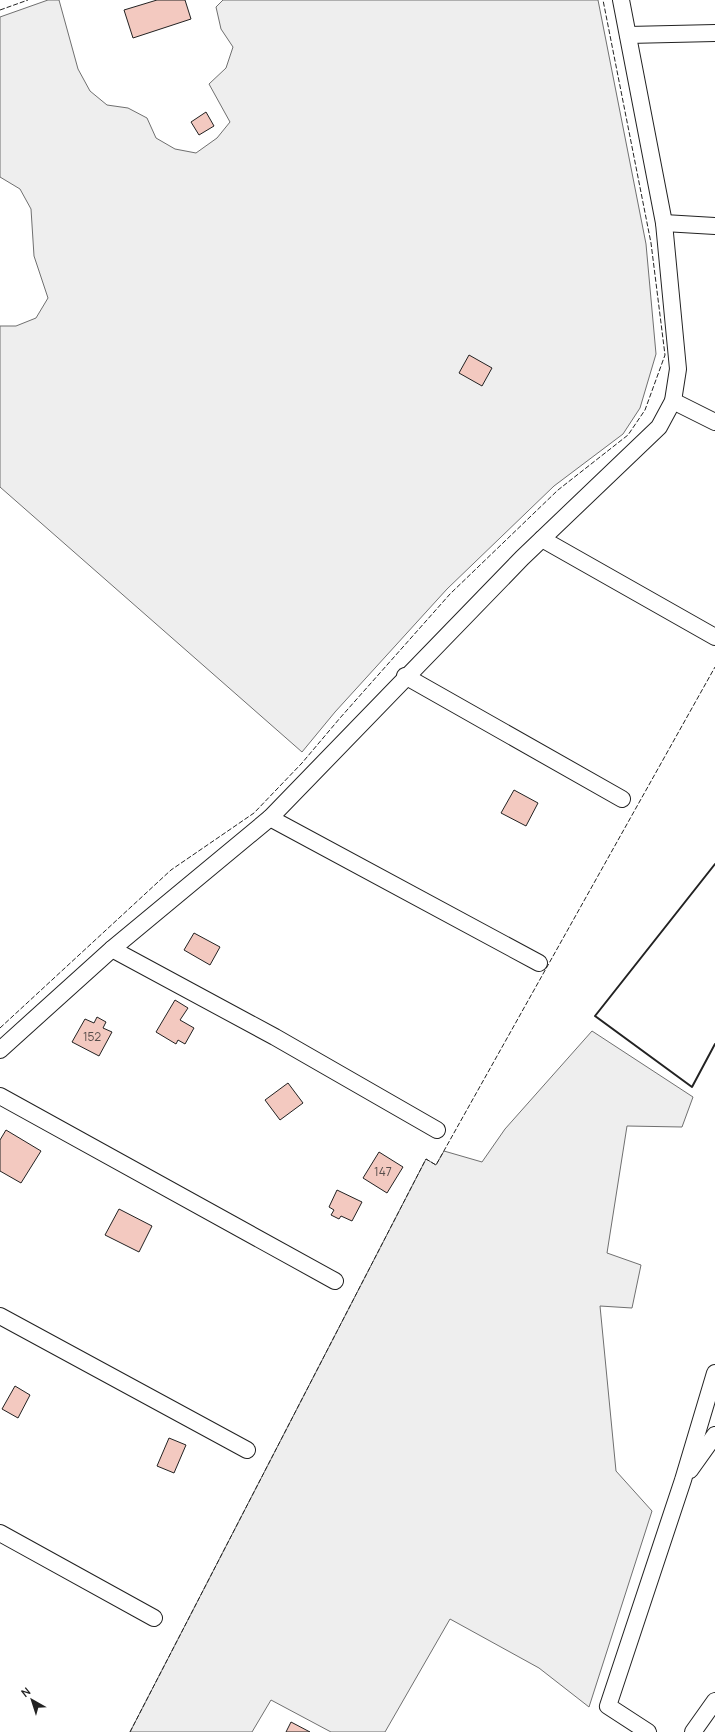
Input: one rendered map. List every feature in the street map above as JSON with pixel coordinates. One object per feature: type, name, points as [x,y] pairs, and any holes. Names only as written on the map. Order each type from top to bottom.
[{"type":"street","points":[[0,1050],[112,949],[270,818],[406,676],[542,539],[659,427],[673,401],[678,369],[664,224],[621,0]]},
{"type":"street","points":[[628,35],[715,33]]},
{"type":"street","points":[[664,224],[715,226]]},
{"type":"street","points":[[673,401],[715,422]]},
{"type":"street","points":[[542,539],[715,637]]},
{"type":"street","points":[[406,676],[622,799]]},
{"type":"street","points":[[270,818],[539,963]]},
{"type":"street","points":[[112,949],[275,1037],[437,1130]]},
{"type":"street","points":[[0,1096],[335,1281]]},
{"type":"street","points":[[0,1316],[246,1450]]},
{"type":"street","points":[[648,1732],[608,1706],[683,1480],[715,1373]]},
{"type":"street","points":[[683,1480],[715,1435]]},
{"type":"street","points":[[0,1533],[154,1618]]},
{"type":"street","points":[[693,1732],[715,1700]]},
{"type":"shaded area","points":[[48,0],[59,0],[78,69],[90,91],[107,105],[128,108],[147,118],[156,138],[175,149],[196,153],[217,138],[230,122],[209,84],[226,68],[233,47],[221,29],[216,7],[223,0],[598,0],[646,244],[656,354],[640,408],[623,434],[554,486],[447,589],[335,712],[302,752],[0,487],[0,326],[16,326],[36,318],[48,298],[34,256],[31,209],[20,189],[0,177],[0,17]]},
{"type":"shaded area","points":[[592,1031],[693,1097],[682,1127],[627,1126],[607,1253],[641,1265],[632,1308],[600,1306],[616,1471],[652,1511],[589,1707],[539,1668],[450,1619],[385,1732],[331,1732],[271,1700],[252,1732],[130,1732],[426,1159],[436,1165],[444,1151],[482,1162],[505,1129]]},
{"type":"building","points":[[157,0],[185,0],[191,19],[133,38],[124,10]]},
{"type":"building","points":[[206,112],[214,126],[199,135],[191,122]]},
{"type":"building","points":[[469,355],[492,368],[482,386],[459,373]]},
{"type":"building","points":[[514,790],[538,803],[526,826],[501,813]]},
{"type":"building","points":[[194,933],[220,947],[210,965],[184,950]]},
{"type":"building","points":[[175,1000],[188,1008],[180,1020],[194,1028],[185,1044],[178,1040],[176,1044],[156,1032]]},
{"type":"building","points":[[97,1017],[106,1022],[103,1028],[112,1032],[99,1056],[72,1042],[85,1019],[94,1023]]},
{"type":"building","points":[[288,1083],[303,1103],[280,1120],[265,1100]]},
{"type":"building","points":[[6,1130],[41,1151],[21,1183],[0,1171],[0,1140]]},
{"type":"building","points":[[379,1152],[403,1167],[387,1193],[363,1178]]},
{"type":"building","points":[[337,1190],[362,1202],[352,1221],[341,1216],[339,1219],[331,1215],[334,1210],[329,1207]]},
{"type":"building","points":[[119,1209],[152,1226],[139,1252],[105,1235]]},
{"type":"building","points":[[15,1386],[30,1395],[18,1418],[2,1409]]},
{"type":"building","points":[[169,1438],[186,1445],[174,1473],[157,1466]]},
{"type":"building","points":[[291,1722],[310,1732],[286,1732]]},
{"type":"fence","points":[[0,10],[28,0]]},
{"type":"fence","points":[[0,1028],[171,870],[254,813],[302,763],[450,594],[558,490],[628,435],[645,410],[665,355],[651,243],[603,0]]},
{"type":"fence","points":[[130,1732],[426,1159],[436,1165],[715,667]]},
{"type":"wall","points":[[715,864],[595,1016],[692,1087],[715,1044]]}]
